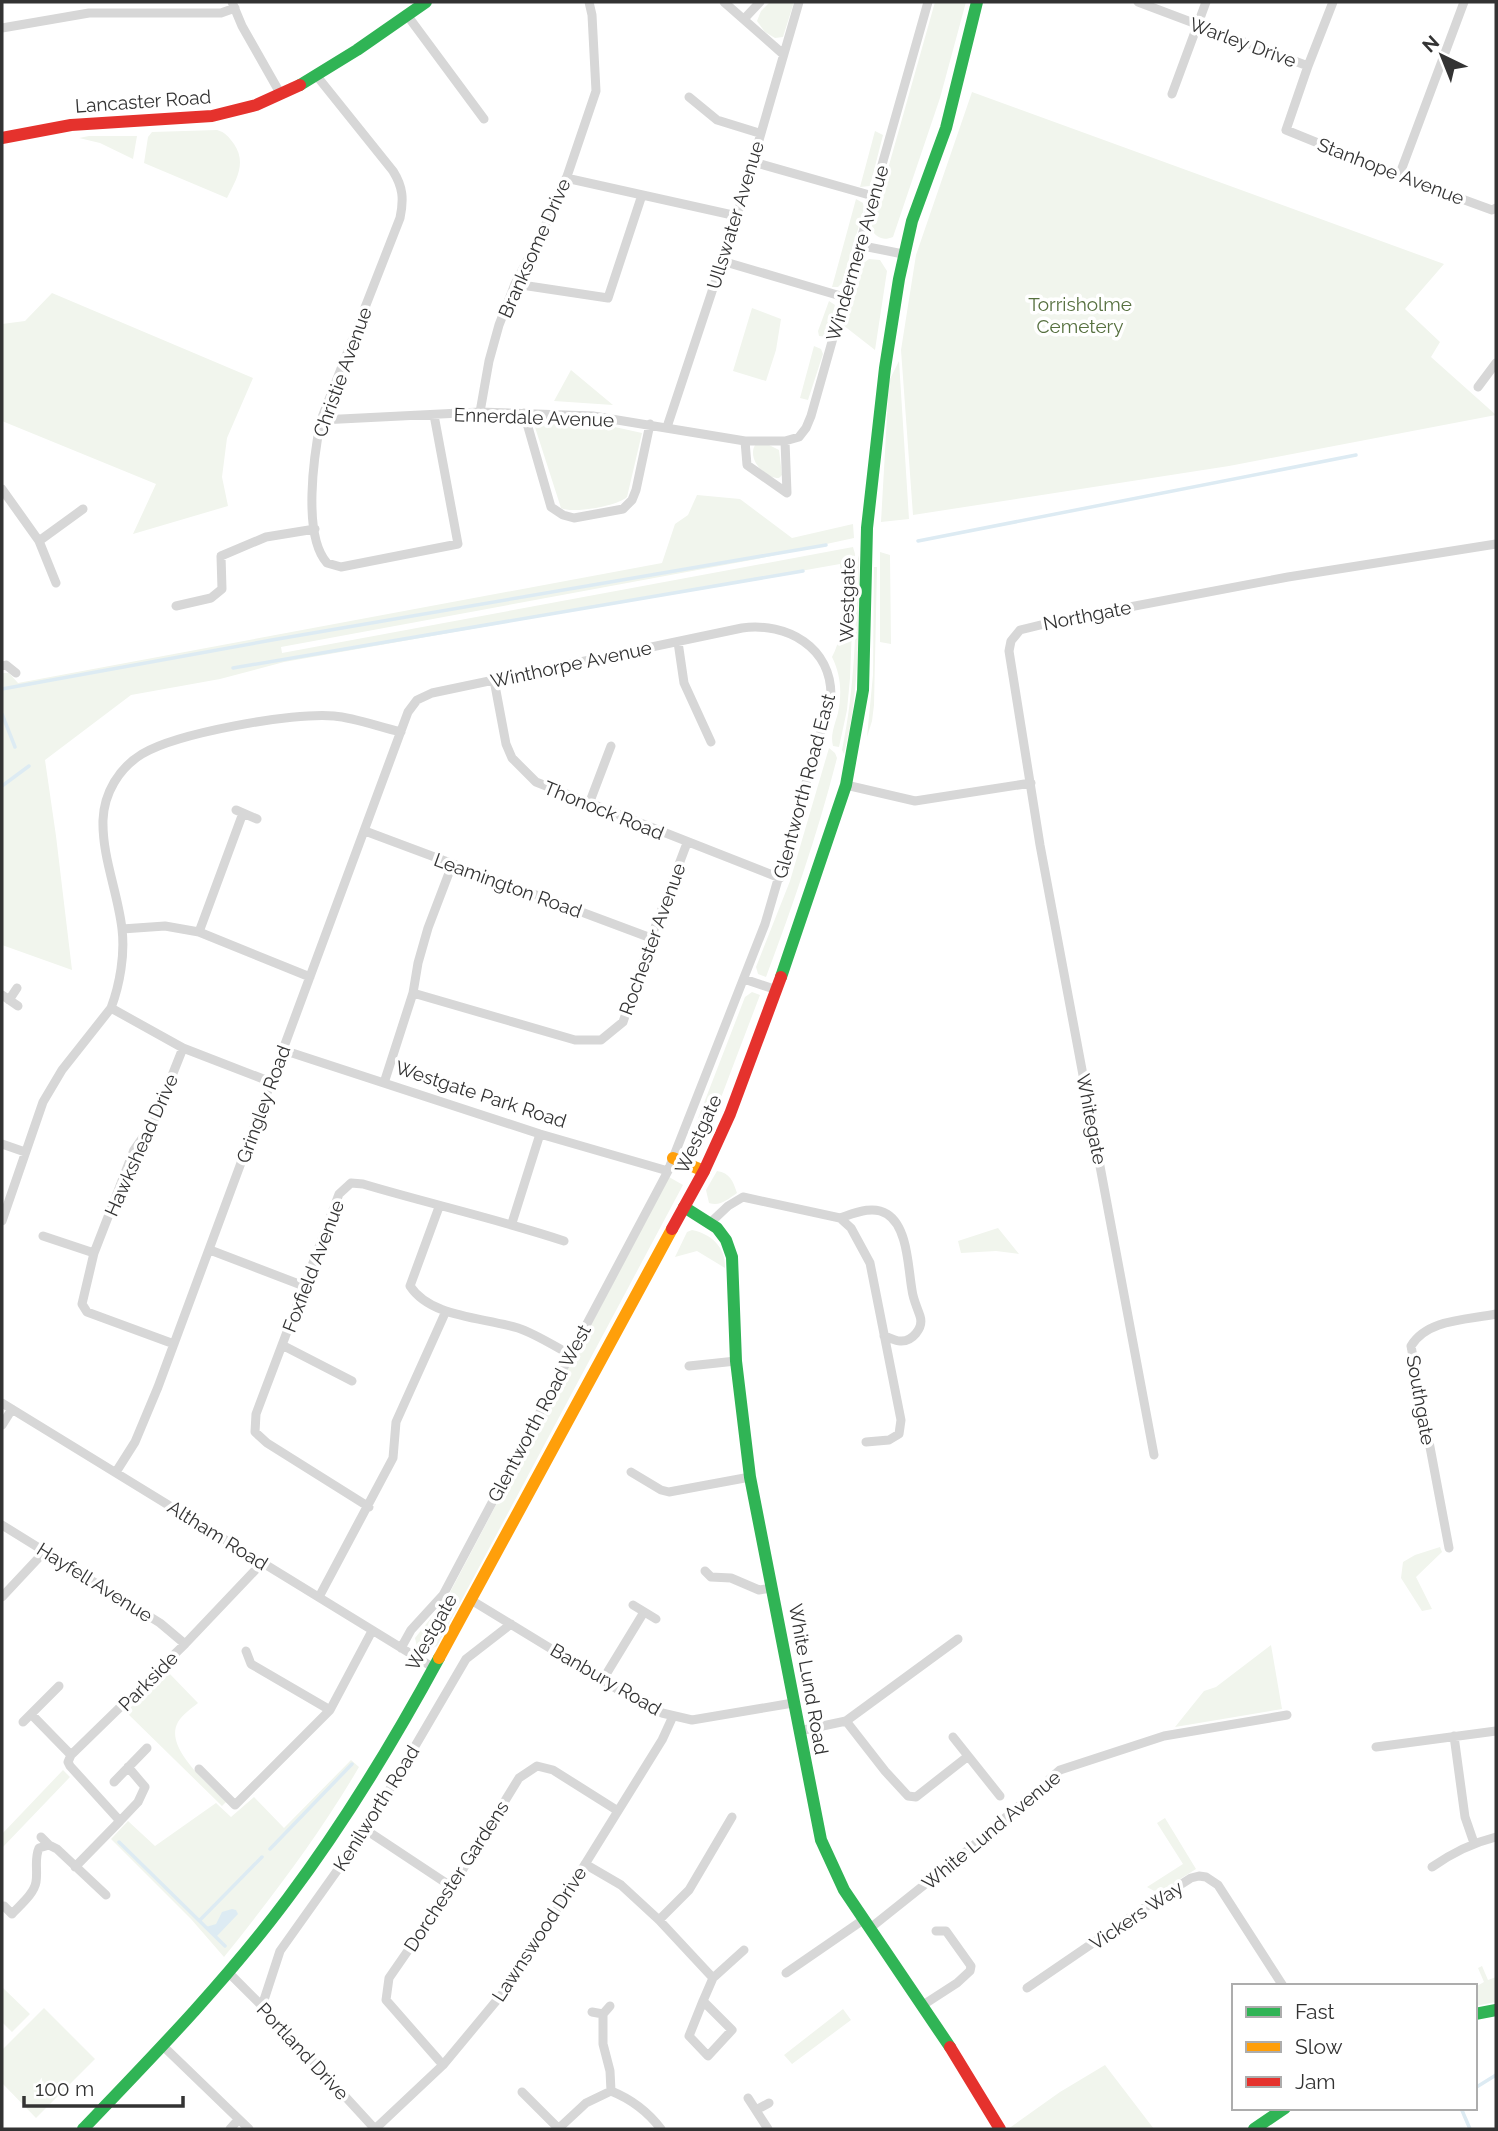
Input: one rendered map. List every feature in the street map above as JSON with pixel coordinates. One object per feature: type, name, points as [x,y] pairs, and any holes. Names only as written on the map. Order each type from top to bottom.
[{"type":"street","name":"Lancaster Road","points":[[2,138],[79,124],[210,117],[241,110],[316,75],[426,2]]},
{"type":"street","name":"Branksome Drive","points":[[480,412],[489,360],[515,284],[560,197],[596,91],[589,2]]},
{"type":"street","points":[[724,2],[783,54]]},
{"type":"street","points":[[744,19],[760,2]]},
{"type":"street","name":"Ullswater Avenue","points":[[667,427],[737,216],[799,2]]},
{"type":"street","name":"Windermere Avenue","points":[[785,441],[799,437],[806,428],[928,2]]},
{"type":"street","name":"Westgate","points":[[83,2129],[229,1973],[315,1862],[393,1741],[704,1171],[732,1110],[846,785],[863,690],[867,528],[885,368],[903,254],[912,221],[946,128],[977,2]]},
{"type":"street","name":"Warley Drive","points":[[1139,2],[1308,66]]},
{"type":"street","points":[[1172,94],[1206,2]]},
{"type":"street","points":[[1308,66],[1333,2]]},
{"type":"street","points":[[1399,176],[1464,2]]},
{"type":"street","points":[[2,28],[89,13],[221,13],[233,5],[280,93]]},
{"type":"street","points":[[407,15],[484,119]]},
{"type":"street","name":"Stanhope Avenue","points":[[1308,66],[1286,130],[1399,176],[1492,210],[1496,208]]},
{"type":"street","name":"Christie Avenue","points":[[316,75],[393,171],[403,194],[400,218],[321,420],[314,453],[312,485],[315,529],[322,558],[334,567],[458,544],[434,415]]},
{"type":"street","points":[[689,97],[717,120],[759,133]]},
{"type":"street","points":[[753,163],[873,196]]},
{"type":"street","points":[[566,178],[737,216]]},
{"type":"street","points":[[515,284],[608,298],[642,195]]},
{"type":"street","points":[[858,245],[903,254]]},
{"type":"street","points":[[722,261],[844,297]]},
{"type":"street","points":[[1478,387],[1496,363]]},
{"type":"street","name":"Ennerdale Avenue","points":[[321,420],[480,412],[593,416],[745,441],[785,441]]},
{"type":"street","points":[[524,413],[551,507],[574,518],[623,509],[632,500],[650,424]]},
{"type":"street","points":[[745,441],[747,466],[787,493],[785,441]]},
{"type":"street","points":[[2,489],[39,541],[56,583]]},
{"type":"street","points":[[39,541],[83,509]]},
{"type":"street","points":[[176,606],[211,597],[222,589],[220,556],[266,537],[315,529]]},
{"type":"street","name":"Northgate","points":[[1031,783],[1009,651],[1014,635],[1020,630],[1288,577],[1496,544]]},
{"type":"street","name":"Winthorpe Avenue","points":[[401,732],[408,712],[416,700],[432,693],[761,626]]},
{"type":"street","name":"Glentworth Road East","points":[[668,1171],[744,979],[780,878],[828,712],[830,675],[822,661],[801,639],[781,630],[761,626]]},
{"type":"street","points":[[678,642],[684,683],[712,742]]},
{"type":"street","points":[[2,666],[6,665],[16,673]]},
{"type":"street","name":"Thonock Road","points":[[495,680],[506,744],[512,758],[536,782],[780,878]]},
{"type":"street","points":[[2,1221],[52,1084],[111,1008],[118,983],[122,929],[106,852],[103,818],[106,799],[115,780],[143,753],[180,739],[227,727],[334,716],[401,732]]},
{"type":"street","name":"Gringley Road","points":[[116,1472],[139,1434],[174,1344],[401,732]]},
{"type":"street","points":[[589,804],[611,747]]},
{"type":"street","points":[[846,785],[915,800],[1031,783]]},
{"type":"street","name":"Whitegate","points":[[1031,783],[1045,872],[1154,1455]]},
{"type":"street","points":[[199,932],[240,812],[257,818]]},
{"type":"street","name":"Leamington Road","points":[[365,831],[651,938]]},
{"type":"street","name":"Rochester Avenue","points":[[413,993],[576,1040],[601,1040],[623,1022],[687,843]]},
{"type":"street","points":[[384,1083],[413,993],[428,928],[452,865]]},
{"type":"street","points":[[122,929],[165,926],[199,932],[310,977]]},
{"type":"street","points":[[744,979],[776,990]]},
{"type":"street","points":[[17,988],[5,998],[18,1006]]},
{"type":"street","points":[[111,1008],[183,1048],[271,1082]]},
{"type":"street","name":"Hawkshead Drive","points":[[174,1344],[87,1312],[82,1304],[94,1253],[134,1150],[154,1121],[183,1048]]},
{"type":"street","name":"Westgate Park Road","points":[[283,1050],[540,1134],[668,1171]]},
{"type":"street","points":[[512,1223],[540,1134]]},
{"type":"street","points":[[2,1144],[25,1152]]},
{"type":"street","points":[[673,1158],[704,1171]]},
{"type":"street","name":"Glentworth Road West","points":[[401,1648],[411,1630],[443,1595],[668,1171]]},
{"type":"street","name":"Foxfield Avenue","points":[[369,1507],[267,1443],[255,1432],[256,1413],[339,1195],[351,1184],[363,1184],[439,1207],[512,1223],[564,1241]]},
{"type":"street","points":[[710,1223],[728,1206],[743,1197],[840,1218],[869,1209],[887,1213],[899,1227],[909,1260],[912,1292],[922,1318],[920,1329],[911,1339],[899,1341],[884,1336]]},
{"type":"street","points":[[439,1207],[410,1286],[418,1298],[446,1311],[519,1328],[571,1355]]},
{"type":"street","name":"White Lund Road","points":[[684,1207],[710,1223],[726,1240],[732,1257],[736,1361],[750,1477],[821,1840],[844,1890],[923,2005],[1000,2129]]},
{"type":"street","points":[[840,1218],[851,1228],[870,1263],[901,1420],[899,1434],[889,1440],[866,1442]]},
{"type":"street","points":[[43,1236],[94,1253]]},
{"type":"street","points":[[210,1250],[304,1286]]},
{"type":"street","points":[[319,1597],[393,1458],[396,1422],[446,1311]]},
{"type":"street","name":"Southgate","points":[[1448,1548],[1411,1346],[1417,1336],[1430,1327],[1496,1314]]},
{"type":"street","points":[[282,1345],[352,1381]]},
{"type":"street","points":[[689,1366],[736,1361]]},
{"type":"street","name":"Altham Road","points":[[2,1403],[434,1668]]},
{"type":"street","points":[[2,1425],[12,1409]]},
{"type":"street","points":[[631,1472],[669,1492],[750,1477]]},
{"type":"street","name":"Hayfell Avenue","points":[[2,1525],[160,1623],[185,1644]]},
{"type":"street","points":[[2,1597],[45,1551]]},
{"type":"street","name":"Parkside","points":[[71,1755],[185,1644],[262,1563]]},
{"type":"street","points":[[706,1577],[731,1578],[759,1590],[772,1588]]},
{"type":"street","name":"Banbury Road","points":[[471,1600],[602,1681],[643,1704],[673,1716],[692,1720],[793,1703]]},
{"type":"street","points":[[633,1605],[656,1619]]},
{"type":"street","points":[[602,1681],[644,1612]]},
{"type":"street","name":"Kenilworth Road","points":[[262,2006],[280,1951],[366,1830],[466,1660],[511,1624]]},
{"type":"street","points":[[199,1769],[235,1805],[330,1710],[372,1631]]},
{"type":"street","points":[[799,1731],[846,1721],[958,1639]]},
{"type":"street","points":[[246,1651],[251,1664],[330,1710]]},
{"type":"street","points":[[23,1722],[58,1686]]},
{"type":"street","points":[[31,1714],[71,1755],[68,1762],[70,1766],[120,1821]]},
{"type":"street","name":"White Lund Avenue","points":[[785,1974],[866,1925],[973,1846],[1060,1770],[1164,1736],[1287,1715]]},
{"type":"street","name":"Lawnswood Drive","points":[[375,2129],[443,2065],[512,1982],[662,1740],[673,1716]]},
{"type":"street","points":[[846,1721],[908,1796],[916,1797],[967,1756]]},
{"type":"street","points":[[1376,1746],[1496,1731]]},
{"type":"street","points":[[953,1737],[1000,1796]]},
{"type":"street","points":[[1454,1737],[1465,1816],[1474,1843]]},
{"type":"street","points":[[114,1782],[147,1748]]},
{"type":"street","name":"Dorchester Gardens","points":[[443,2065],[386,2000],[389,1978],[452,1887],[519,1778],[537,1766],[553,1770],[618,1811]]},
{"type":"street","points":[[75,1867],[138,1802],[145,1787],[128,1767]]},
{"type":"street","points":[[659,1920],[689,1890],[732,1817]]},
{"type":"street","points":[[366,1830],[452,1887]]},
{"type":"street","points":[[41,1837],[58,1849],[106,1895]]},
{"type":"street","points":[[1432,1867],[1474,1843],[1496,1837]]},
{"type":"street","points":[[4,1906],[15,1917],[34,1890],[39,1848],[49,1845]]},
{"type":"street","points":[[585,1864],[621,1885],[659,1920],[712,1978]]},
{"type":"street","name":"Vickers Way","points":[[1027,1988],[1150,1903],[1199,1876],[1218,1885],[1282,1984]]},
{"type":"street","points":[[923,2005],[957,1983],[970,1971],[971,1966],[946,1931],[936,1931]]},
{"type":"street","points":[[703,2001],[732,2030],[708,2056],[689,2036],[712,1978],[744,1950]]},
{"type":"street","name":"Portland Drive","points":[[229,1973],[375,2129]]},
{"type":"street","points":[[610,2006],[603,2014],[603,2044],[610,2071],[611,2091]]},
{"type":"street","points":[[1477,2014],[1496,2010]]},
{"type":"street","points":[[592,2012],[603,2014]]},
{"type":"street","points":[[163,2046],[249,2129]]},
{"type":"street","points":[[519,2090],[558,2129],[586,2103],[611,2091],[642,2109],[661,2129]]},
{"type":"street","points":[[748,2098],[768,2129]]},
{"type":"street","points":[[755,2110],[769,2103]]},
{"type":"street","points":[[1254,2129],[1282,2110]]},
{"type":"street","points":[[230,2129],[239,2120]]},
{"type":"green space","points":[[770,2],[794,2],[783,37],[775,38],[765,32],[757,21],[761,11]]},
{"type":"green space","points":[[935,2],[966,2],[940,98],[893,237],[883,239],[871,229]]},
{"type":"green space","name":"Torrisholme Cemetery","points":[[972,92],[1444,264],[1405,309],[1440,342],[1431,357],[1496,415],[1229,466],[913,515],[901,350],[916,255]]},
{"type":"green space","points":[[217,130],[230,139],[240,158],[239,171],[227,198],[144,163],[148,137],[152,132]]},
{"type":"green space","points":[[875,131],[883,135],[870,186],[860,187]]},
{"type":"green space","points":[[137,136],[133,159],[100,143],[79,138]]},
{"type":"green space","points":[[856,199],[863,203],[864,209],[842,283],[838,287],[832,287]]},
{"type":"green space","points":[[869,259],[880,260],[887,271],[875,350],[843,325],[861,265]]},
{"type":"green space","points":[[52,293],[253,378],[227,438],[222,477],[228,506],[133,534],[156,484],[2,421],[2,324],[25,321]]},
{"type":"green space","points":[[829,301],[835,305],[826,337],[819,336],[818,331]]},
{"type":"green space","points":[[752,308],[781,319],[776,350],[766,381],[733,371]]},
{"type":"green space","points":[[814,346],[821,349],[823,354],[808,400],[800,398]]},
{"type":"green space","points":[[899,361],[909,519],[881,522],[889,381]]},
{"type":"green space","points":[[571,370],[613,405],[554,401]]},
{"type":"green space","points":[[533,421],[592,422],[642,433],[627,497],[595,508],[561,508]]},
{"type":"green space","points":[[755,445],[769,445],[779,450],[782,475],[779,478],[768,475],[758,467],[753,456]]},
{"type":"green space","points":[[697,495],[740,499],[792,538],[853,524],[854,538],[757,559],[281,647],[282,653],[853,547],[855,554],[850,678],[839,747],[833,746],[832,742],[840,691],[839,677],[832,657],[840,636],[840,564],[284,662],[220,679],[131,695],[45,760],[72,970],[2,945],[2,673],[9,673],[18,683],[662,563],[675,524],[688,515]]},
{"type":"green space","points":[[880,552],[890,555],[891,644],[880,642]]},
{"type":"green space","points":[[859,555],[856,680],[844,754],[842,750],[854,657]]},
{"type":"green space","points":[[874,567],[877,567],[874,705],[867,737],[873,675]]},
{"type":"green space","points":[[829,748],[837,758],[830,786],[766,977],[758,974],[756,967],[790,881]]},
{"type":"green space","points":[[752,992],[760,995],[714,1116],[698,1150],[688,1160],[685,1152],[745,997]]},
{"type":"green space","points":[[717,1171],[730,1178],[737,1193],[724,1202],[713,1204],[709,1203],[706,1190]]},
{"type":"green space","points":[[669,1177],[683,1185],[437,1646],[425,1651],[417,1647],[415,1638],[447,1598]]},
{"type":"green space","points":[[998,1228],[1019,1254],[996,1251],[961,1253],[958,1241]]},
{"type":"green space","points":[[692,1230],[716,1243],[723,1254],[725,1268],[697,1251],[675,1257],[687,1232]]},
{"type":"green space","points":[[1440,1547],[1442,1552],[1416,1577],[1432,1609],[1422,1611],[1401,1578],[1403,1562]]},
{"type":"green space","points":[[1271,1645],[1282,1709],[1175,1727],[1204,1691],[1216,1687]]},
{"type":"green space","points":[[167,1671],[198,1703],[178,1722],[175,1732],[177,1743],[190,1765],[226,1802],[222,1806],[126,1712]]},
{"type":"green space","points":[[351,1760],[359,1767],[328,1817],[278,1888],[224,1957],[191,1919],[111,1839],[128,1821],[155,1846],[216,1803],[231,1817],[254,1797],[284,1828]]},
{"type":"green space","points":[[63,1770],[70,1777],[2,1848],[2,1834]]},
{"type":"green space","points":[[1165,1818],[1196,1869],[1158,1893],[1147,1887],[1183,1864],[1157,1823]]},
{"type":"green space","points":[[1482,1966],[1488,1980],[1496,1977],[1496,2002],[1477,2006],[1477,1986],[1484,1982],[1478,1968]]},
{"type":"green space","points":[[2,1987],[30,2014],[12,2032],[2,2022]]},
{"type":"green space","points":[[44,2008],[95,2059],[36,2118],[2,2083],[2,2050]]},
{"type":"green space","points":[[843,2009],[851,2020],[792,2064],[784,2055]]},
{"type":"green space","points":[[1105,2065],[1154,2129],[1008,2129],[1060,2092]]},
{"type":"shaded area","points":[[232,1909],[238,1914],[216,1937],[206,1927],[216,1924],[222,1912]]},
{"type":"waterway","points":[[918,541],[1356,455]]},
{"type":"waterway","points":[[2,689],[826,545]]},
{"type":"waterway","points":[[233,668],[803,571]]},
{"type":"waterway","points":[[2,714],[15,747]]},
{"type":"waterway","points":[[2,786],[29,766]]},
{"type":"waterway","points":[[270,1849],[352,1764]]},
{"type":"waterway","points":[[119,1842],[225,1946]]},
{"type":"waterway","points":[[200,1920],[262,1857]]},
{"type":"waterway","points":[[1477,2087],[1496,2075]]},
{"type":"waterway","points":[[1462,2110],[1470,2129]]},
{"type":"traffic: fast","points":[[300,85],[357,50],[426,2]]},
{"type":"traffic: fast","points":[[781,977],[846,785],[863,690],[867,528],[885,368],[899,279],[912,221],[946,128],[977,2]]},
{"type":"traffic: fast","points":[[684,1207],[717,1228],[726,1240],[732,1257],[736,1361],[750,1477],[821,1840],[844,1890],[950,2047]]},
{"type":"traffic: fast","points":[[83,2129],[215,1988],[288,1898],[368,1781],[439,1658]]},
{"type":"traffic: fast","points":[[1477,2014],[1496,2010]]},
{"type":"traffic: fast","points":[[1254,2129],[1282,2110]]},
{"type":"traffic: slow","points":[[673,1158],[704,1171]]},
{"type":"traffic: slow","points":[[439,1658],[672,1229]]},
{"type":"traffic: jam","points":[[2,138],[71,125],[212,116],[256,105],[300,85]]},
{"type":"traffic: jam","points":[[672,1229],[704,1171],[730,1114],[781,977]]},
{"type":"traffic: jam","points":[[950,2047],[1000,2129]]}]
